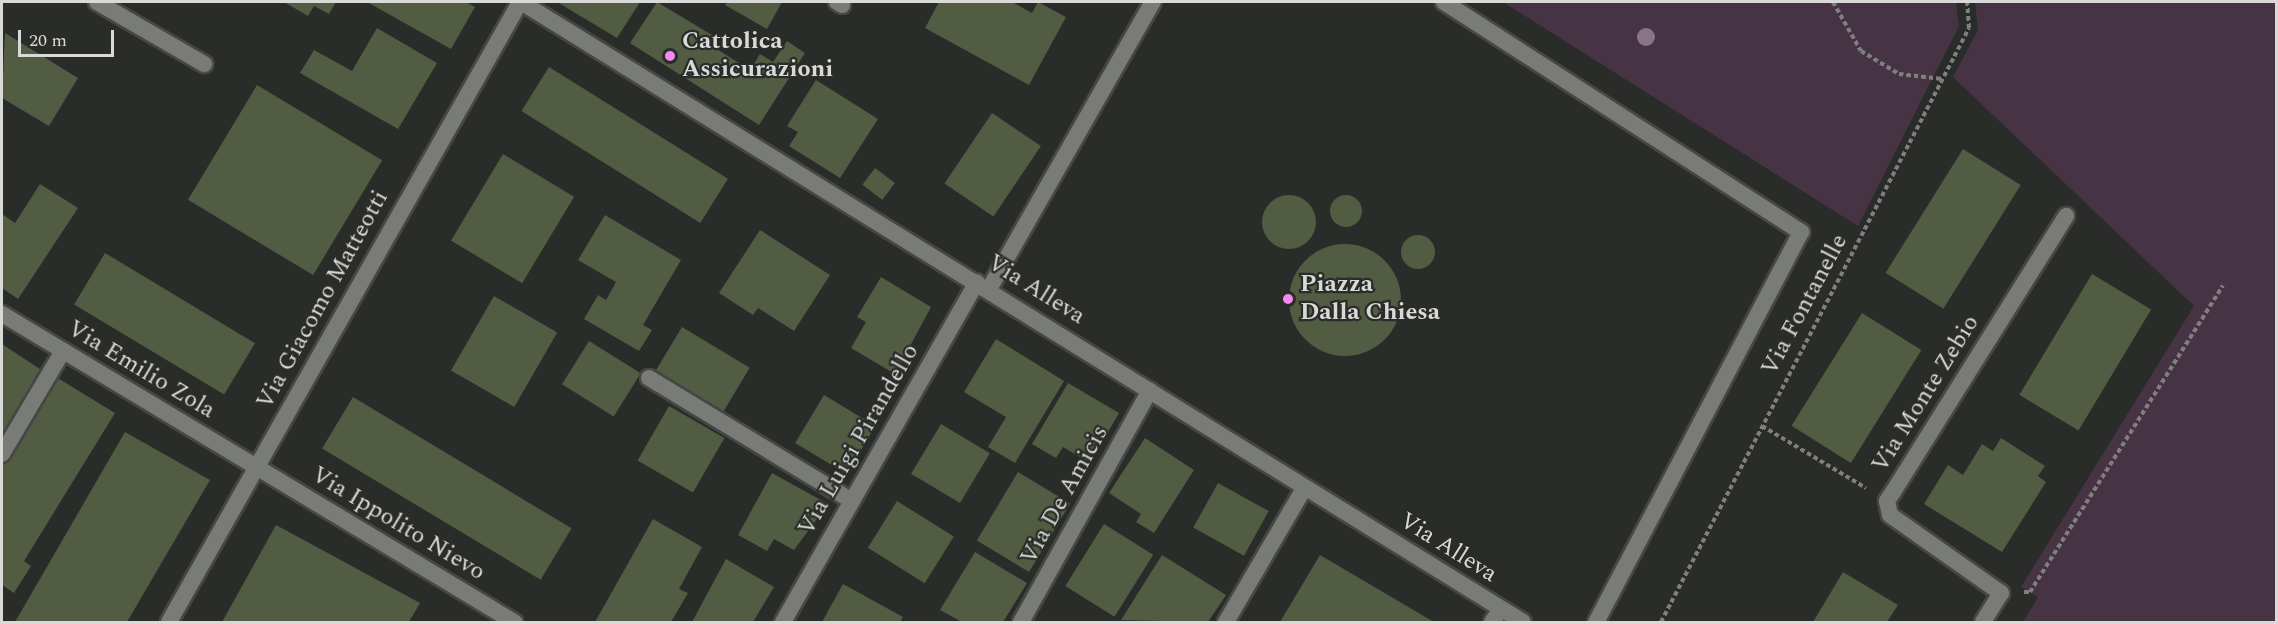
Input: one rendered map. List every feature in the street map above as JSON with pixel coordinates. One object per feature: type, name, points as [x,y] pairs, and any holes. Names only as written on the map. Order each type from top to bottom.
[{"type":"street","points":[[98,2],[204,64]]},
{"type":"street","name":"Via Alleva","points":[[520,2],[983,285],[1305,487],[1497,616],[1523,622]]},
{"type":"street","name":"Via Giacomo Matteotti","points":[[169,622],[520,2]]},
{"type":"street","name":"Via Luigi Pirandello","points":[[783,622],[852,501],[1153,2]]},
{"type":"street","points":[[1444,2],[1671,153],[1801,232],[1596,622]]},
{"type":"street","name":"Via Monte Zebio","points":[[1983,622],[2001,593],[1890,515],[1890,497],[2066,216]]},
{"type":"street","name":"Via Emilio Zola","points":[[2,314],[256,468]]},
{"type":"street","points":[[2,454],[63,351]]},
{"type":"street","points":[[649,378],[852,501]]},
{"type":"street","name":"Via De Amicis","points":[[1021,622],[1150,390]]},
{"type":"street","name":"Via Ippolito Nievo","points":[[256,468],[514,622]]},
{"type":"street","points":[[1226,622],[1305,487]]},
{"type":"path","points":[[1833,2],[1860,51],[1899,74],[1943,79]]},
{"type":"path","name":"Via Fontanelle","points":[[1661,622],[1970,28],[1967,2]]},
{"type":"path","points":[[2030,592],[2223,286]]},
{"type":"path","points":[[1762,426],[1890,497]]},
{"type":"shaded area","points":[[1503,2],[1956,2],[1959,26],[1858,226]]},
{"type":"shaded area","points":[[1975,2],[2276,2],[2276,622],[2023,622],[2038,597],[2021,587],[2194,306],[1953,77],[1978,30]]},
{"type":"building","points":[[284,2],[336,2],[329,14],[314,6],[308,16]]},
{"type":"building","points":[[367,2],[466,2],[475,7],[451,49]]},
{"type":"building","points":[[557,2],[640,2],[617,38]]},
{"type":"building","points":[[657,2],[717,38],[712,46],[750,70],[760,54],[773,62],[787,41],[805,53],[759,125],[630,43]]},
{"type":"building","points":[[727,2],[782,2],[767,29],[725,5]]},
{"type":"building","points":[[939,2],[1012,2],[1032,13],[1038,2],[1066,17],[1029,85],[925,28]]},
{"type":"building","points":[[377,28],[437,63],[398,129],[300,73],[314,50],[352,71]]},
{"type":"building","points":[[5,33],[78,78],[49,126],[2,98]]},
{"type":"building","points":[[549,67],[728,179],[700,223],[521,111]]},
{"type":"building","points":[[816,80],[878,119],[840,178],[789,146],[798,132],[787,126]]},
{"type":"building","points":[[257,85],[382,160],[313,275],[188,200]]},
{"type":"building","points":[[992,113],[1041,146],[993,216],[944,183]]},
{"type":"building","points":[[1963,149],[2021,185],[1943,309],[1886,273]]},
{"type":"building","points":[[503,154],[574,197],[522,283],[451,241]]},
{"type":"building","points":[[875,168],[895,183],[882,200],[862,185]]},
{"type":"building","points":[[40,184],[78,208],[18,299],[2,288],[2,214],[15,223]]},
{"type":"building","points":[[1284,195],[1294,195],[1304,199],[1312,207],[1316,222],[1312,237],[1304,245],[1294,249],[1284,249],[1274,245],[1266,237],[1262,227],[1262,217],[1266,207],[1274,199]]},
{"type":"building","points":[[1346,195],[1357,200],[1362,211],[1357,222],[1346,227],[1335,222],[1330,211],[1335,200]]},
{"type":"building","points":[[605,215],[681,260],[643,325],[652,330],[639,351],[584,319],[598,295],[606,300],[616,282],[578,260]]},
{"type":"building","points":[[760,230],[830,275],[794,331],[758,308],[753,315],[719,293]]},
{"type":"building","points":[[1418,235],[1430,240],[1435,252],[1430,264],[1418,269],[1406,264],[1401,252],[1406,240]]},
{"type":"building","points":[[1345,244],[1367,248],[1385,260],[1397,278],[1401,300],[1397,322],[1385,340],[1367,352],[1345,356],[1323,352],[1305,340],[1293,322],[1289,300],[1293,278],[1305,260],[1323,248]]},
{"type":"building","points":[[105,253],[255,343],[224,395],[74,304]]},
{"type":"building","points":[[2092,274],[2151,310],[2079,430],[2019,395]]},
{"type":"building","points":[[881,277],[931,307],[895,374],[851,348],[866,322],[857,317]]},
{"type":"building","points":[[494,296],[557,332],[514,407],[451,370]]},
{"type":"building","points":[[1862,313],[1921,350],[1851,463],[1792,426]]},
{"type":"building","points":[[682,327],[750,368],[723,412],[655,372]]},
{"type":"building","points":[[996,339],[1064,381],[1015,463],[988,447],[1006,417],[964,392]]},
{"type":"building","points":[[589,341],[641,373],[614,417],[562,384]]},
{"type":"building","points":[[2,344],[43,371],[2,440]]},
{"type":"building","points":[[56,377],[115,413],[24,561],[31,566],[14,593],[2,585],[2,466]]},
{"type":"building","points":[[1068,383],[1119,413],[1090,463],[1063,447],[1056,458],[1032,444]]},
{"type":"building","points":[[824,395],[875,426],[847,474],[795,443]]},
{"type":"building","points":[[353,397],[572,528],[541,580],[322,448]]},
{"type":"building","points":[[669,406],[724,438],[693,493],[638,461]]},
{"type":"building","points":[[941,424],[990,453],[960,503],[911,474]]},
{"type":"building","points":[[125,432],[210,480],[127,622],[15,622]]},
{"type":"building","points":[[1145,438],[1194,470],[1154,533],[1136,522],[1141,514],[1109,493]]},
{"type":"building","points":[[2001,438],[2045,466],[2038,476],[2046,482],[2002,552],[1924,504],[1948,465],[1963,475],[1982,444],[1993,451]]},
{"type":"building","points":[[1018,472],[1070,503],[1029,572],[977,541]]},
{"type":"building","points":[[772,473],[828,504],[794,550],[774,539],[767,551],[738,535]]},
{"type":"building","points":[[1218,483],[1269,511],[1244,556],[1193,528]]},
{"type":"building","points":[[897,501],[954,537],[925,583],[868,548]]},
{"type":"building","points":[[653,519],[702,547],[679,589],[688,593],[671,622],[595,622]]},
{"type":"building","points":[[1104,524],[1153,555],[1115,617],[1065,586]]},
{"type":"building","points":[[276,525],[420,603],[409,622],[222,622]]},
{"type":"building","points":[[975,552],[1027,583],[1003,622],[962,622],[940,610]]},
{"type":"building","points":[[1162,555],[1226,595],[1208,622],[1121,620]]},
{"type":"building","points":[[1320,555],[1434,622],[1280,622]]},
{"type":"building","points":[[726,559],[774,587],[753,622],[692,622]]},
{"type":"building","points":[[1843,572],[1898,605],[1887,622],[1813,622]]},
{"type":"building","points":[[843,584],[903,617],[900,622],[822,622]]},
{"type":"place","name":"Cattolica Assicurazioni","points":[[670,56]]},
{"type":"place","name":"Piazza Dalla Chiesa","points":[[1288,299]]}]
